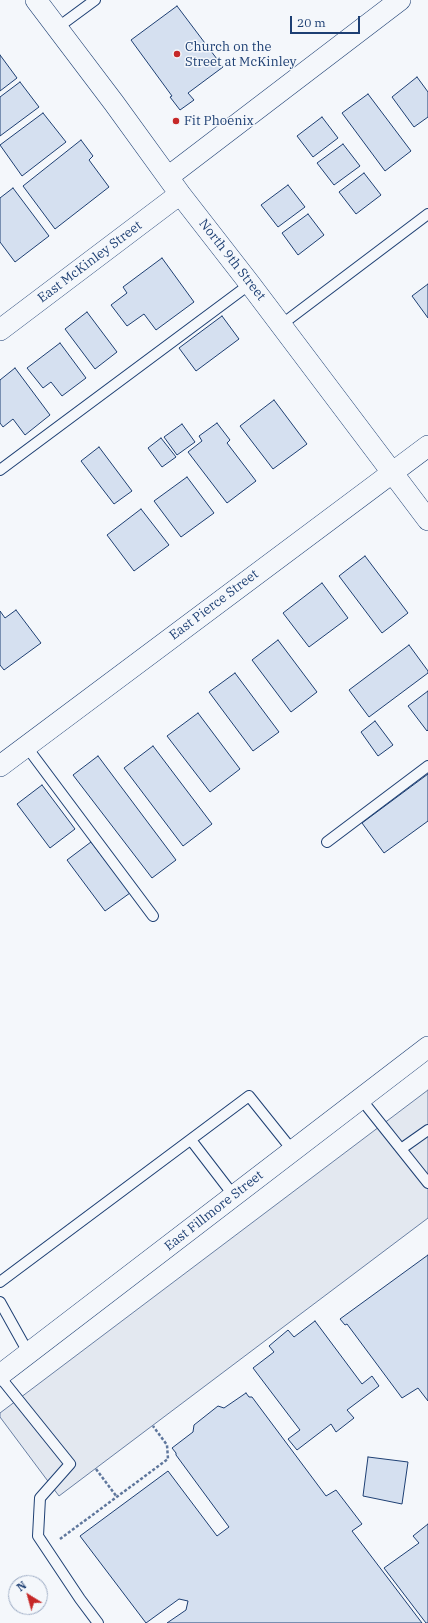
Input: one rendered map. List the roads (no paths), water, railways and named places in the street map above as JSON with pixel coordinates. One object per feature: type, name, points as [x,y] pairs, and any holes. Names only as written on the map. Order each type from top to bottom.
[{"type":"street","name":"North 9th Street","points":[[36,0],[114,103],[180,194],[250,284],[428,520]]},
{"type":"street","points":[[168,177],[400,0]]},
{"type":"street","name":"East McKinley Street","points":[[0,330],[180,194]]},
{"type":"street","name":"East Pierce Street","points":[[0,766],[428,446]]},
{"type":"street","name":"East Fillmore Street","points":[[0,1376],[428,1047]]},
{"type":"lane","points":[[57,28],[95,0]]},
{"type":"lane","points":[[281,325],[428,214]]},
{"type":"lane","points":[[0,470],[250,284]]},
{"type":"lane","points":[[26,746],[153,916]]},
{"type":"lane","points":[[327,842],[428,766]]},
{"type":"lane","points":[[0,1282],[250,1096],[293,1151]]},
{"type":"lane","points":[[361,1099],[428,1183]]},
{"type":"lane","points":[[401,1149],[428,1130]]},
{"type":"lane","points":[[191,1140],[234,1196]]},
{"type":"lane","points":[[0,1302],[29,1354]]},
{"type":"lane","points":[[0,1376],[70,1464],[40,1498],[38,1536],[98,1623]]},
{"type":"place","name":"Church on the Street at McKinley","points":[[177,54]]},
{"type":"place","name":"Fit Phoenix","points":[[176,121]]}]
